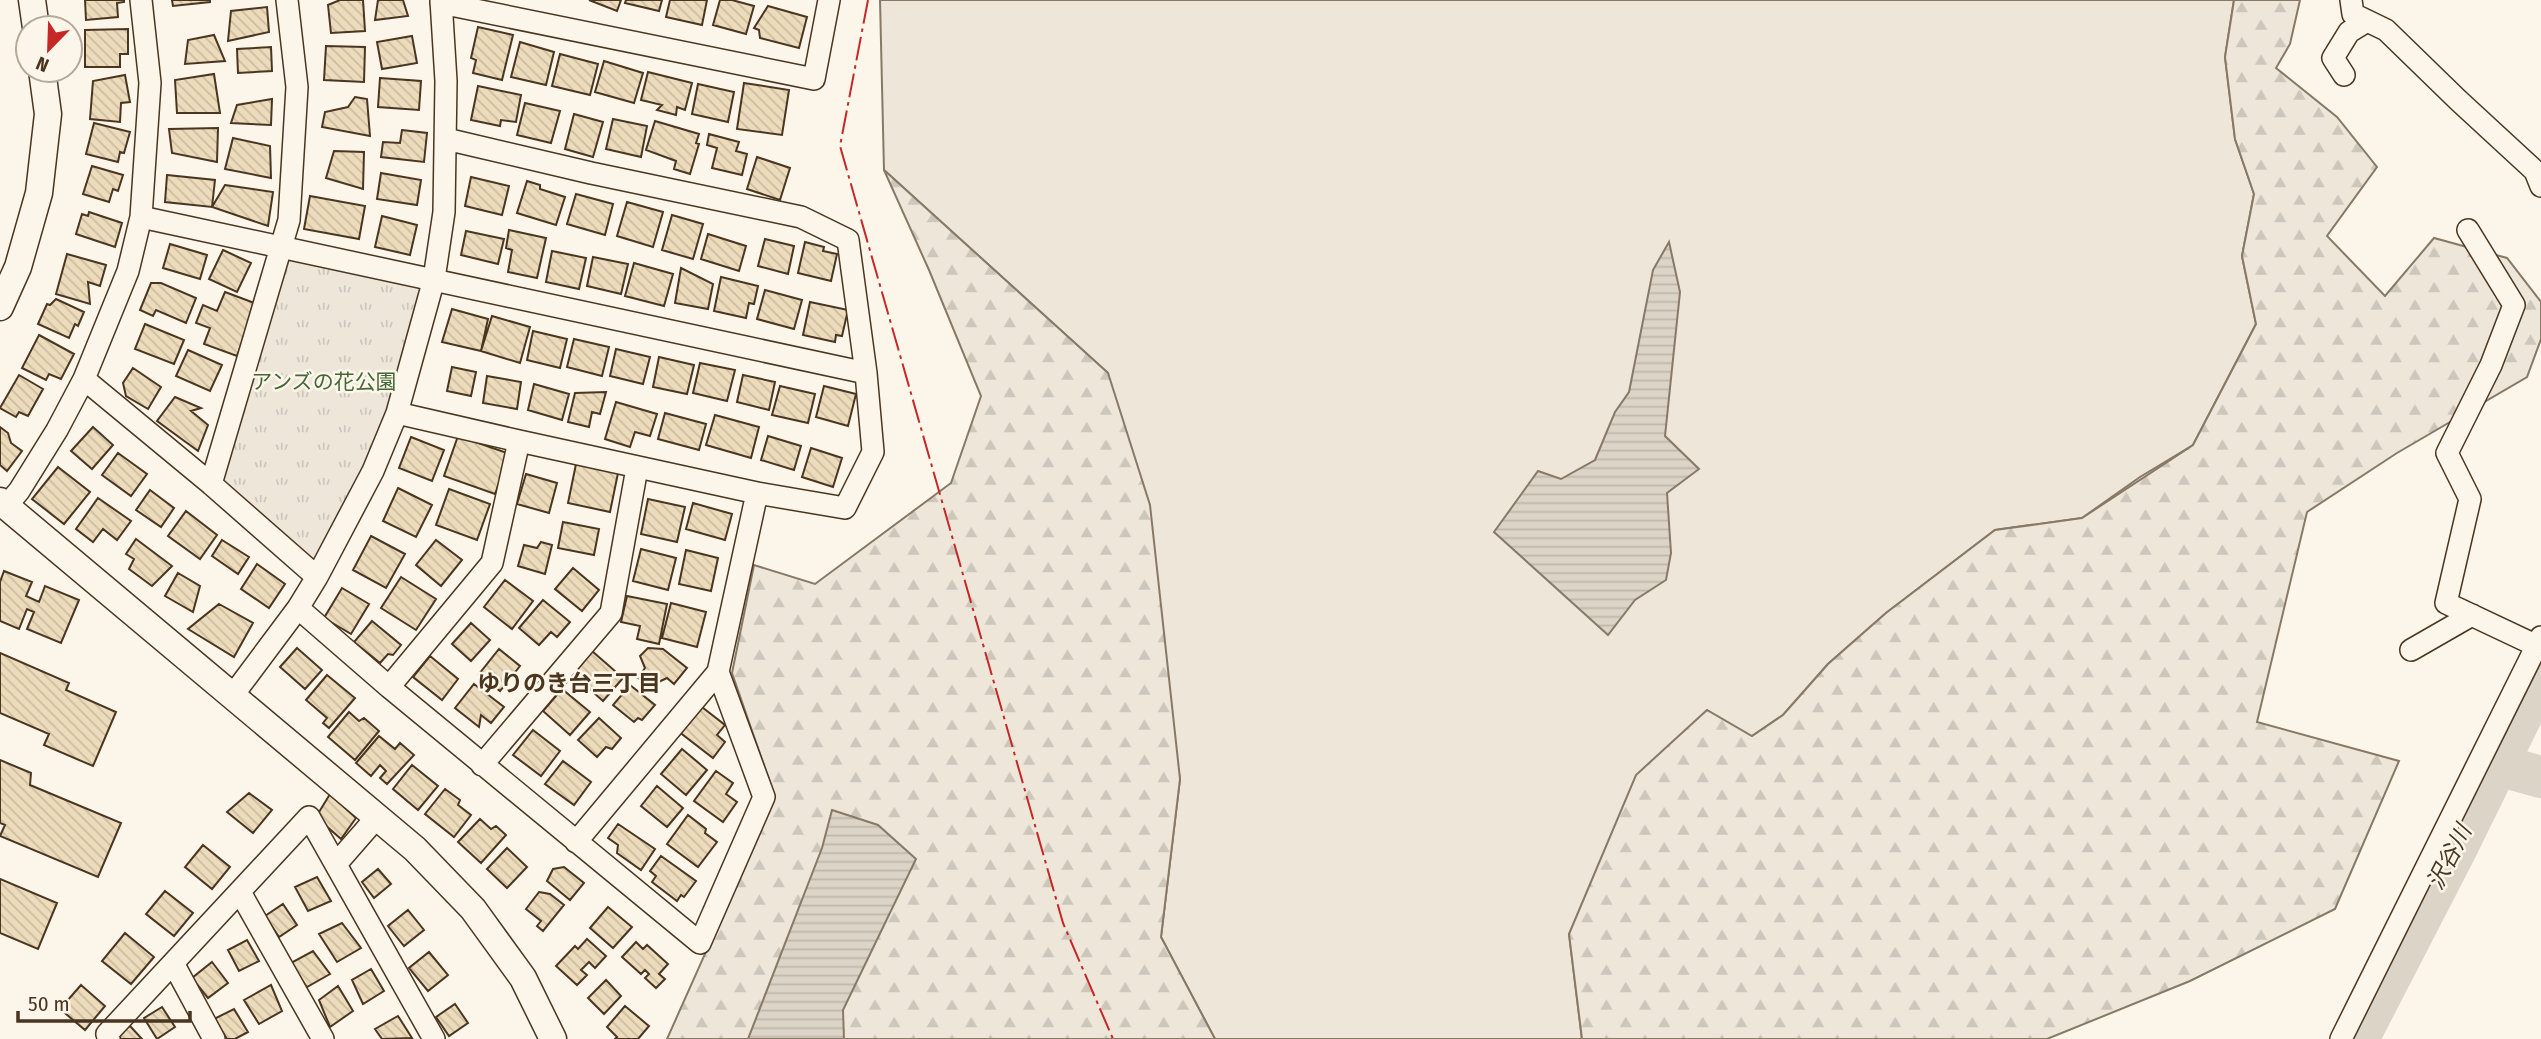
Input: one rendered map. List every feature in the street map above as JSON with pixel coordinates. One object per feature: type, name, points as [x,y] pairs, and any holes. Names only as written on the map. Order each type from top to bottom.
[{"type":"street","points":[[141,0],[150,83],[141,217],[128,271],[84,379],[57,430],[19,491],[3,503],[415,849],[473,909],[523,978],[554,1039]]},
{"type":"street","points":[[211,484],[289,220],[298,87],[287,0]]},
{"type":"street","points":[[233,695],[298,608],[317,577],[373,471],[397,413],[434,279],[444,212],[446,81],[441,2],[814,79],[829,0]]},
{"type":"street","points":[[2351,0],[2353,14],[2386,30],[2535,171],[2541,186]]},
{"type":"street","points":[[2344,75],[2333,58],[2349,32],[2367,21]]},
{"type":"street","points":[[0,307],[18,267],[39,193],[48,114],[44,84]]},
{"type":"street","points":[[397,413],[637,468],[845,509],[873,452],[866,373],[848,240],[801,218],[446,139]]},
{"type":"street","points":[[141,217],[866,373]]},
{"type":"street","points":[[2341,1039],[2539,642],[2446,603],[2470,499],[2447,453],[2491,365],[2514,306],[2468,230]]},
{"type":"street","points":[[84,379],[211,484],[317,577]]},
{"type":"street","points":[[389,687],[492,563],[519,442]]},
{"type":"street","points":[[482,765],[611,613],[637,468]]},
{"type":"street","points":[[576,842],[718,672],[757,493]]},
{"type":"street","points":[[298,608],[482,765],[700,943],[764,797],[718,672]]},
{"type":"street","points":[[2410,650],[2472,615]]},
{"type":"street","points":[[109,1039],[107,1034],[309,817],[434,1039]]},
{"type":"street","points":[[336,864],[377,817]]},
{"type":"street","points":[[240,892],[323,1039]]},
{"type":"street","points":[[173,963],[214,1039]]},
{"type":"green space","points":[[880,0],[2234,0],[2225,57],[2235,139],[2254,194],[2242,256],[2256,324],[2193,445],[2140,477],[2082,518],[1995,530],[1886,613],[1828,664],[1783,715],[1752,736],[1569,934],[1582,1039],[1215,1039],[1161,937],[1180,779],[1108,373],[884,170]]},
{"type":"green space","points":[[2234,0],[2300,0],[2290,44],[2276,68],[2337,117],[2377,167],[2327,236],[2385,296],[2434,238],[2507,258],[2541,302],[2541,339],[2527,377],[2397,453],[2307,512],[2257,722],[2399,761],[2335,909],[2190,981],[2047,1039],[1582,1039],[1569,934],[1636,775],[1707,710],[1752,736],[1783,715],[1828,664],[1886,613],[1995,530],[2082,518],[2193,445],[2256,324],[2242,256],[2254,194],[2235,139],[2225,57]]},
{"type":"green space","points":[[884,170],[1108,373],[1150,505],[1180,779],[1161,937],[1215,1039],[667,1039],[775,797],[732,673],[754,565],[815,584],[951,483],[981,396]]},
{"type":"green space","name":"アンズの花公園","points":[[282,247],[434,279],[397,413],[317,577],[211,484]]},
{"type":"shaded area","points":[[1669,242],[1680,292],[1665,436],[1699,469],[1667,493],[1671,553],[1666,580],[1635,600],[1608,635],[1494,532],[1538,471],[1561,479],[1595,460],[1615,412],[1629,392],[1653,270]]},
{"type":"shaded area","points":[[832,810],[878,825],[916,859],[843,1010],[844,1039],[748,1039],[822,848]]},
{"type":"building","points":[[85,0],[124,2],[117,3],[118,17],[86,20]]},
{"type":"building","points":[[172,0],[210,0],[210,2],[173,6]]},
{"type":"building","points":[[340,0],[363,0],[365,31],[331,33],[328,5]]},
{"type":"building","points":[[378,0],[403,0],[408,16],[375,20]]},
{"type":"building","points":[[589,0],[621,0],[617,11]]},
{"type":"building","points":[[626,0],[662,0],[659,11],[625,3]]},
{"type":"building","points":[[670,0],[707,0],[702,25],[666,17]]},
{"type":"building","points":[[720,0],[754,6],[746,34],[713,25]]},
{"type":"building","points":[[768,6],[807,17],[799,48],[760,38],[759,30],[754,28]]},
{"type":"building","points":[[267,7],[269,32],[228,41],[231,11]]},
{"type":"building","points":[[478,27],[513,35],[502,80],[473,73],[476,60],[471,58]]},
{"type":"building","points":[[128,29],[128,54],[120,54],[120,67],[85,67],[85,30]]},
{"type":"building","points":[[214,35],[225,61],[185,64],[188,40]]},
{"type":"building","points":[[412,36],[417,63],[382,69],[377,42]]},
{"type":"building","points":[[520,42],[554,52],[546,85],[511,77]]},
{"type":"building","points":[[326,46],[365,47],[364,82],[324,80]]},
{"type":"building","points":[[271,47],[272,71],[238,73],[237,49]]},
{"type":"building","points":[[560,54],[598,64],[590,95],[552,86]]},
{"type":"building","points":[[604,61],[643,73],[634,103],[595,92]]},
{"type":"building","points":[[648,72],[692,83],[685,110],[677,107],[676,115],[657,110],[662,105],[641,100]]},
{"type":"building","points":[[214,74],[220,113],[177,113],[175,80]]},
{"type":"building","points":[[125,75],[130,102],[121,103],[120,122],[90,119],[93,81]]},
{"type":"building","points":[[380,78],[421,81],[419,110],[378,107]]},
{"type":"building","points":[[744,83],[789,90],[782,135],[737,129]]},
{"type":"building","points":[[698,84],[734,92],[728,122],[692,114]]},
{"type":"building","points":[[478,86],[521,95],[516,122],[501,120],[500,126],[471,120]]},
{"type":"building","points":[[355,97],[367,99],[370,136],[322,127],[325,112],[348,107]]},
{"type":"building","points":[[272,99],[271,125],[231,123],[237,105]]},
{"type":"building","points":[[525,103],[560,111],[551,143],[517,135]]},
{"type":"building","points":[[574,114],[603,122],[593,157],[565,149]]},
{"type":"building","points":[[613,119],[647,126],[641,157],[606,149]]},
{"type":"building","points":[[655,121],[699,134],[696,143],[699,144],[690,174],[674,169],[676,161],[646,150]]},
{"type":"building","points":[[94,123],[130,132],[124,153],[120,152],[118,162],[86,154]]},
{"type":"building","points":[[218,128],[217,162],[172,153],[169,129]]},
{"type":"building","points":[[402,130],[427,133],[424,162],[381,157],[383,142],[400,143]]},
{"type":"building","points":[[709,134],[739,142],[736,151],[747,154],[742,175],[712,168],[717,148],[707,145]]},
{"type":"building","points":[[233,138],[270,146],[271,178],[225,169]]},
{"type":"building","points":[[334,151],[364,152],[363,189],[326,178]]},
{"type":"building","points":[[757,157],[790,168],[780,200],[747,189]]},
{"type":"building","points":[[92,166],[123,175],[118,191],[113,189],[109,202],[83,194]]},
{"type":"building","points":[[381,173],[421,180],[417,205],[377,199]]},
{"type":"building","points":[[167,175],[215,180],[212,207],[165,202]]},
{"type":"building","points":[[471,177],[509,186],[502,215],[465,206]]},
{"type":"building","points":[[527,181],[540,185],[540,189],[565,197],[556,225],[517,213]]},
{"type":"building","points":[[225,185],[273,192],[268,226],[212,207]]},
{"type":"building","points":[[576,194],[613,204],[605,235],[567,224]]},
{"type":"building","points":[[310,196],[365,206],[359,239],[304,229]]},
{"type":"building","points":[[627,202],[663,212],[653,247],[617,236]]},
{"type":"building","points":[[89,212],[122,223],[115,247],[76,234],[82,214],[88,216]]},
{"type":"building","points":[[672,215],[703,224],[693,259],[662,250]]},
{"type":"building","points":[[382,216],[417,225],[410,255],[375,247]]},
{"type":"building","points":[[509,230],[546,238],[537,278],[508,272],[512,250],[506,248]]},
{"type":"building","points":[[466,231],[504,239],[498,264],[461,255]]},
{"type":"building","points":[[708,234],[746,246],[739,271],[701,259]]},
{"type":"building","points":[[765,239],[794,246],[788,274],[758,266]]},
{"type":"building","points":[[805,242],[824,247],[823,251],[837,254],[831,281],[798,273]]},
{"type":"building","points":[[170,244],[207,255],[200,279],[163,268]]},
{"type":"building","points":[[223,250],[251,263],[237,292],[209,279]]},
{"type":"building","points":[[552,251],[586,258],[579,289],[546,282]]},
{"type":"building","points":[[67,254],[106,265],[100,286],[88,282],[90,304],[56,294]]},
{"type":"building","points":[[593,257],[628,264],[621,294],[587,286]]},
{"type":"building","points":[[634,263],[673,274],[664,306],[625,296]]},
{"type":"building","points":[[681,268],[713,284],[708,309],[675,303]]},
{"type":"building","points":[[721,277],[758,286],[754,304],[749,303],[746,318],[714,311]]},
{"type":"building","points":[[151,283],[161,283],[196,298],[186,323],[156,310],[153,316],[140,310]]},
{"type":"building","points":[[765,290],[802,300],[794,329],[757,319]]},
{"type":"building","points":[[225,292],[257,304],[237,356],[204,344],[210,328],[196,323],[203,305],[217,311]]},
{"type":"building","points":[[56,299],[84,312],[69,338],[38,324],[47,304],[50,305]]},
{"type":"building","points":[[810,302],[848,310],[842,336],[836,335],[835,342],[803,335]]},
{"type":"building","points":[[452,309],[488,319],[481,351],[442,342]]},
{"type":"building","points":[[492,316],[530,327],[520,363],[481,351]]},
{"type":"building","points":[[145,324],[184,340],[174,364],[135,349]]},
{"type":"building","points":[[533,331],[567,339],[560,368],[527,360]]},
{"type":"building","points":[[39,335],[74,354],[61,379],[49,374],[46,380],[22,368]]},
{"type":"building","points":[[574,339],[609,347],[602,376],[567,367]]},
{"type":"building","points":[[616,349],[650,357],[643,384],[610,376]]},
{"type":"building","points":[[188,350],[222,365],[210,391],[176,376]]},
{"type":"building","points":[[659,357],[694,365],[687,394],[653,387]]},
{"type":"building","points":[[700,363],[735,370],[727,401],[693,393]]},
{"type":"building","points":[[452,367],[476,372],[471,396],[447,391]]},
{"type":"building","points":[[133,368],[161,387],[148,409],[126,396],[123,383]]},
{"type":"building","points":[[19,375],[43,389],[28,416],[19,412],[16,417],[0,408]]},
{"type":"building","points":[[743,375],[775,382],[769,410],[737,402]]},
{"type":"building","points":[[487,376],[521,382],[517,409],[483,403]]},
{"type":"building","points":[[534,384],[569,394],[562,420],[528,410]]},
{"type":"building","points":[[780,386],[815,394],[808,423],[772,415]]},
{"type":"building","points":[[824,386],[856,394],[848,426],[816,417]]},
{"type":"building","points":[[606,392],[600,414],[592,412],[589,427],[568,422],[575,393]]},
{"type":"building","points":[[175,397],[201,408],[191,411],[208,425],[198,451],[157,421]]},
{"type":"building","points":[[616,402],[657,414],[650,436],[635,432],[630,447],[605,439]]},
{"type":"building","points":[[665,413],[706,424],[699,450],[658,439]]},
{"type":"building","points":[[715,415],[759,427],[751,458],[706,445]]},
{"type":"building","points":[[0,427],[8,433],[11,443],[22,451],[7,471],[0,465]]},
{"type":"building","points":[[93,427],[113,445],[92,469],[71,451]]},
{"type":"building","points":[[458,436],[510,454],[495,494],[444,476]]},
{"type":"building","points":[[768,436],[801,446],[794,470],[761,460]]},
{"type":"building","points":[[411,437],[444,450],[432,481],[399,468]]},
{"type":"building","points":[[811,448],[842,458],[833,487],[802,477]]},
{"type":"building","points":[[118,453],[147,474],[131,496],[102,475]]},
{"type":"building","points":[[576,464],[618,473],[610,512],[568,503]]},
{"type":"building","points":[[58,467],[90,492],[64,524],[32,499]]},
{"type":"building","points":[[526,474],[557,483],[549,513],[517,504]]},
{"type":"building","points":[[398,488],[432,505],[416,537],[383,521]]},
{"type":"building","points":[[449,489],[490,504],[477,540],[436,525]]},
{"type":"building","points":[[150,490],[174,508],[161,527],[136,510]]},
{"type":"building","points":[[98,498],[131,521],[117,540],[103,529],[93,542],[76,529]]},
{"type":"building","points":[[648,499],[685,507],[677,542],[641,534]]},
{"type":"building","points":[[693,503],[732,514],[725,540],[686,529]]},
{"type":"building","points":[[186,511],[217,535],[200,559],[168,536]]},
{"type":"building","points":[[563,522],[599,529],[594,555],[558,548]]},
{"type":"building","points":[[371,536],[405,554],[386,588],[353,570]]},
{"type":"building","points":[[136,539],[172,566],[152,586],[129,569],[134,559],[126,554]]},
{"type":"building","points":[[222,540],[249,557],[238,574],[212,556]]},
{"type":"building","points":[[436,540],[462,560],[441,586],[416,565]]},
{"type":"building","points":[[541,542],[552,545],[545,574],[518,566],[524,545],[537,548]]},
{"type":"building","points":[[641,549],[676,558],[668,590],[633,581]]},
{"type":"building","points":[[686,550],[718,558],[711,591],[679,584]]},
{"type":"building","points":[[257,564],[285,584],[269,608],[241,589]]},
{"type":"building","points":[[573,568],[599,590],[582,611],[555,589]]},
{"type":"building","points":[[4,571],[32,582],[26,596],[39,602],[45,586],[79,600],[61,643],[27,629],[34,612],[27,609],[19,629],[0,621],[0,582]]},
{"type":"building","points":[[178,573],[200,586],[193,612],[165,596]]},
{"type":"building","points":[[401,577],[436,599],[416,630],[381,608]]},
{"type":"building","points":[[505,580],[533,601],[512,629],[484,607]]},
{"type":"building","points":[[342,588],[369,604],[351,634],[324,618]]},
{"type":"building","points":[[627,596],[667,604],[659,644],[637,639],[640,626],[621,622]]},
{"type":"building","points":[[543,600],[570,622],[557,637],[551,632],[539,645],[519,628]]},
{"type":"building","points":[[671,603],[706,612],[697,647],[662,638]]},
{"type":"building","points":[[219,604],[253,623],[234,657],[188,629]]},
{"type":"building","points":[[372,621],[401,645],[393,655],[388,654],[380,663],[354,642]]},
{"type":"building","points":[[471,623],[490,640],[471,661],[452,644]]},
{"type":"building","points":[[297,648],[322,670],[305,689],[280,667]]},
{"type":"building","points":[[648,648],[663,649],[687,668],[674,684],[667,678],[650,686],[638,678],[645,668],[640,656]]},
{"type":"building","points":[[499,649],[520,666],[500,691],[479,674]]},
{"type":"building","points":[[592,651],[623,678],[603,701],[573,674]]},
{"type":"building","points":[[0,653],[69,683],[66,690],[116,712],[93,766],[44,745],[49,734],[0,713]]},
{"type":"building","points":[[430,656],[458,679],[442,700],[413,677]]},
{"type":"building","points":[[327,675],[355,698],[329,728],[323,723],[327,718],[306,700]]},
{"type":"building","points":[[474,684],[504,707],[491,723],[481,715],[479,727],[455,708]]},
{"type":"building","points":[[630,685],[655,705],[642,720],[638,718],[634,722],[613,705]]},
{"type":"building","points":[[562,689],[590,712],[570,735],[543,711]]},
{"type":"building","points":[[698,704],[725,725],[717,735],[725,742],[713,758],[678,731]]},
{"type":"building","points":[[349,712],[359,721],[364,718],[379,731],[355,760],[328,737]]},
{"type":"building","points":[[599,718],[621,738],[612,749],[606,747],[597,757],[578,740]]},
{"type":"building","points":[[533,730],[560,751],[541,776],[513,755]]},
{"type":"building","points":[[379,736],[395,749],[400,743],[414,755],[387,784],[380,778],[386,771],[380,765],[371,776],[356,763]]},
{"type":"building","points":[[682,749],[707,770],[686,795],[661,774]]},
{"type":"building","points":[[0,760],[31,773],[30,785],[121,823],[98,877],[0,836],[5,825],[0,823]]},
{"type":"building","points":[[563,761],[591,782],[574,805],[545,784]]},
{"type":"building","points":[[412,765],[438,786],[418,810],[393,789]]},
{"type":"building","points":[[716,771],[733,783],[726,794],[737,802],[723,822],[694,801]]},
{"type":"building","points":[[657,786],[683,808],[667,827],[641,806]]},
{"type":"building","points":[[445,789],[460,800],[458,805],[471,815],[454,837],[425,814]]},
{"type":"building","points":[[249,793],[272,810],[253,833],[227,812]]},
{"type":"building","points":[[330,794],[356,818],[341,839],[316,817]]},
{"type":"building","points":[[688,815],[717,842],[698,867],[667,844]]},
{"type":"building","points":[[480,819],[491,829],[496,826],[506,835],[481,863],[458,842]]},
{"type":"building","points":[[618,824],[655,849],[641,870],[617,853],[618,845],[608,838]]},
{"type":"building","points":[[203,845],[230,867],[212,889],[185,867]]},
{"type":"building","points":[[507,848],[527,867],[507,888],[487,869]]},
{"type":"building","points":[[661,856],[696,881],[684,897],[681,895],[677,901],[652,882],[656,876],[650,871]]},
{"type":"building","points":[[564,867],[584,883],[570,900],[547,881],[553,869]]},
{"type":"building","points":[[378,869],[391,884],[374,898],[362,882]]},
{"type":"building","points":[[317,877],[331,901],[308,911],[295,887]]},
{"type":"building","points":[[0,879],[57,903],[38,949],[0,933]]},
{"type":"building","points":[[165,891],[193,913],[174,936],[146,914]]},
{"type":"building","points":[[539,892],[550,894],[564,905],[543,931],[537,926],[541,921],[526,909]]},
{"type":"building","points":[[283,904],[297,925],[279,937],[265,916]]},
{"type":"building","points":[[608,907],[632,927],[613,948],[590,928]]},
{"type":"building","points":[[408,910],[424,930],[404,946],[388,926]]},
{"type":"building","points":[[342,923],[361,948],[337,962],[319,934]]},
{"type":"building","points":[[125,933],[154,957],[131,984],[102,961]]},
{"type":"building","points":[[587,939],[606,956],[595,968],[589,962],[581,970],[587,975],[577,985],[556,966],[575,946],[578,949]]},
{"type":"building","points":[[247,940],[259,961],[239,971],[228,950]]},
{"type":"building","points":[[636,942],[643,949],[647,945],[668,964],[659,974],[665,979],[656,988],[645,978],[649,974],[645,970],[641,974],[622,957]]},
{"type":"building","points":[[313,951],[330,974],[307,987],[289,964]]},
{"type":"building","points":[[429,952],[448,975],[428,991],[409,968]]},
{"type":"building","points":[[212,962],[228,983],[208,998],[192,978]]},
{"type":"building","points":[[371,969],[384,991],[363,1004],[352,980]]},
{"type":"building","points":[[606,980],[621,996],[604,1014],[588,998]]},
{"type":"building","points":[[81,985],[105,1006],[85,1030],[60,1009]]},
{"type":"building","points":[[271,985],[282,1011],[259,1024],[244,1000]]},
{"type":"building","points":[[338,986],[353,1011],[330,1027],[319,1000]]},
{"type":"building","points":[[455,1004],[468,1023],[449,1036],[436,1017]]},
{"type":"building","points":[[625,1006],[649,1026],[638,1039],[615,1039],[617,1037],[607,1027]]},
{"type":"building","points":[[162,1007],[175,1027],[157,1039],[144,1018]]},
{"type":"building","points":[[234,1009],[248,1032],[235,1039],[227,1039],[214,1019]]},
{"type":"building","points":[[398,1016],[412,1038],[382,1039],[375,1029]]},
{"type":"building","points":[[130,1026],[142,1039],[121,1039],[118,1034]]},
{"type":"waterway","name":"沢谷川","points":[[2358,1039],[2541,676]]},
{"type":"waterway","points":[[2498,765],[2541,777]]},
{"type":"power","points":[[868,0],[840,146],[1063,923],[1113,1039]]},
{"type":"district","name":"ゆりのき台三丁目","points":[[569,683]]}]
